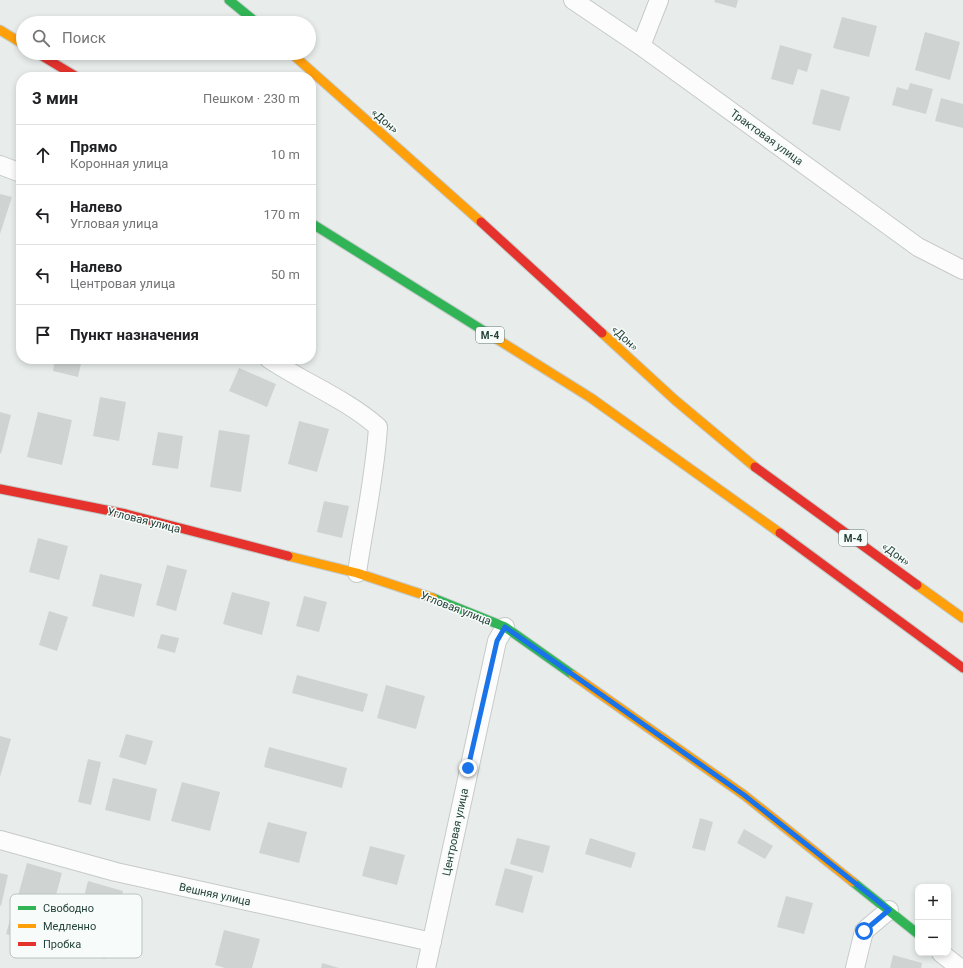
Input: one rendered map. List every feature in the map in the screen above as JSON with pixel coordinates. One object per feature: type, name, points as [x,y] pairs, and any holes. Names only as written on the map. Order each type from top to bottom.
[{"type":"main road","points":[[229,0],[248,16]]},
{"type":"main road","points":[[0,30],[16,40]]},
{"type":"main road","points":[[49,60],[69,72]]},
{"type":"main road","name":"«Дон»","points":[[299,60],[312,72]]},
{"type":"main road","name":"«Дон»","points":[[316,75],[458,201],[675,400],[738,453],[963,618]]},
{"type":"main road","name":"М-4","points":[[316,226],[591,398],[759,518],[963,668]]},
{"type":"main road","name":"Угловая улица","points":[[0,489],[126,514],[357,573],[436,599],[505,627],[744,795],[915,932]]},
{"type":"street","name":"Трактовая улица","points":[[573,0],[641,46],[918,247],[963,270]]},
{"type":"street","points":[[641,46],[658,0]]},
{"type":"street","points":[[0,166],[16,171]]},
{"type":"street","points":[[276,364],[362,414],[378,427],[372,484],[363,529],[357,573]]},
{"type":"street","name":"Центровая улица","points":[[426,968],[468,768],[497,641],[505,627]]},
{"type":"street","name":"Вешняя улица","points":[[0,840],[116,872],[432,942]]},
{"type":"street","points":[[855,968],[864,931],[889,910]]},
{"type":"street","points":[[945,956],[960,968]]},
{"type":"building","points":[[715,0],[738,0],[736,8],[714,2]]},
{"type":"building","points":[[842,17],[877,26],[869,57],[833,48]]},
{"type":"building","points":[[925,32],[960,42],[950,80],[915,70]]},
{"type":"building","points":[[780,45],[812,54],[807,72],[798,69],[793,85],[771,79]]},
{"type":"building","points":[[910,83],[933,89],[926,114],[892,105],[897,87],[908,90]]},
{"type":"building","points":[[821,89],[850,97],[840,131],[812,124]]},
{"type":"building","points":[[941,98],[963,104],[963,128],[935,121]]},
{"type":"building","points":[[0,194],[12,197],[0,234]]},
{"type":"building","points":[[54,364],[81,364],[78,377],[53,371]]},
{"type":"building","points":[[239,368],[276,384],[267,407],[229,391]]},
{"type":"building","points":[[100,397],[126,402],[119,441],[93,436]]},
{"type":"building","points":[[0,412],[11,415],[1,454],[0,453]]},
{"type":"building","points":[[38,412],[72,420],[62,465],[27,457]]},
{"type":"building","points":[[299,421],[329,429],[317,472],[288,464]]},
{"type":"building","points":[[219,430],[250,435],[241,492],[210,487]]},
{"type":"building","points":[[158,432],[183,436],[178,469],[152,465]]},
{"type":"building","points":[[324,501],[349,506],[342,538],[317,532]]},
{"type":"building","points":[[38,538],[68,546],[59,580],[29,572]]},
{"type":"building","points":[[167,565],[187,570],[176,611],[156,605]]},
{"type":"building","points":[[100,574],[142,584],[134,617],[92,606]]},
{"type":"building","points":[[232,592],[270,602],[262,635],[223,624]]},
{"type":"building","points":[[304,596],[327,602],[319,632],[296,626]]},
{"type":"building","points":[[49,611],[68,617],[57,651],[39,645]]},
{"type":"building","points":[[161,634],[179,638],[175,653],[157,648]]},
{"type":"building","points":[[297,675],[368,694],[363,712],[292,693]]},
{"type":"building","points":[[386,685],[425,696],[416,729],[377,718]]},
{"type":"building","points":[[126,734],[153,741],[146,765],[119,757]]},
{"type":"building","points":[[0,736],[11,739],[0,777]]},
{"type":"building","points":[[269,747],[347,768],[342,788],[264,767]]},
{"type":"building","points":[[88,759],[101,762],[91,805],[78,802]]},
{"type":"building","points":[[113,778],[157,789],[150,821],[105,810]]},
{"type":"building","points":[[182,782],[220,792],[210,831],[171,821]]},
{"type":"building","points":[[700,818],[713,822],[705,851],[692,848]]},
{"type":"building","points":[[268,822],[307,832],[299,863],[259,853]]},
{"type":"building","points":[[744,829],[773,846],[765,859],[737,843]]},
{"type":"building","points":[[517,838],[550,846],[543,873],[510,864]]},
{"type":"building","points":[[590,838],[636,853],[631,868],[585,854]]},
{"type":"building","points":[[370,846],[405,855],[397,885],[362,876]]},
{"type":"building","points":[[27,863],[62,873],[56,894],[18,894]]},
{"type":"building","points":[[505,868],[533,876],[523,913],[495,905]]},
{"type":"building","points":[[0,873],[8,875],[1,906],[0,905]]},
{"type":"building","points":[[88,881],[123,891],[122,894],[85,894]]},
{"type":"building","points":[[786,896],[813,903],[804,934],[777,927]]},
{"type":"building","points":[[10,920],[10,935],[6,934]]},
{"type":"building","points":[[224,930],[260,939],[252,968],[225,968],[215,965]]},
{"type":"building","points":[[893,955],[922,963],[921,968],[890,968]]},
{"type":"building","points":[[322,963],[339,968],[321,968]]},
{"type":"traffic: fast","points":[[229,0],[248,16]]},
{"type":"traffic: fast","points":[[316,226],[492,336]]},
{"type":"traffic: fast","points":[[433,598],[505,627],[573,675]]},
{"type":"traffic: fast","points":[[853,882],[915,932]]},
{"type":"traffic: slow","points":[[0,30],[16,40]]},
{"type":"traffic: slow","points":[[299,60],[312,72]]},
{"type":"traffic: slow","points":[[316,75],[481,222]]},
{"type":"traffic: slow","points":[[602,333],[675,400],[755,467]]},
{"type":"traffic: slow","points":[[492,336],[591,398],[780,533]]},
{"type":"traffic: slow","points":[[288,556],[357,573],[433,598]]},
{"type":"traffic: slow","points":[[917,585],[963,618]]},
{"type":"traffic: slow","points":[[573,675],[744,795],[853,882]]},
{"type":"traffic: jam","points":[[49,60],[69,72]]},
{"type":"traffic: jam","points":[[481,222],[602,333]]},
{"type":"traffic: jam","points":[[755,467],[917,585]]},
{"type":"traffic: jam","points":[[0,489],[126,514],[288,556]]},
{"type":"traffic: jam","points":[[780,533],[963,668]]},
{"type":"route","points":[[468,768],[497,641],[505,627],[744,795],[889,910],[864,931]]}]
